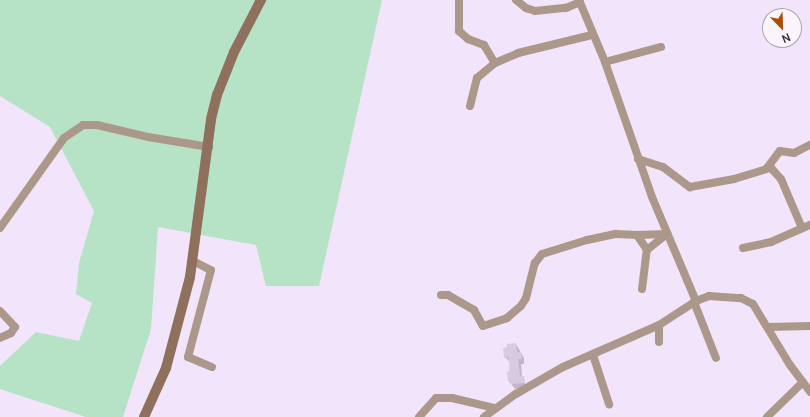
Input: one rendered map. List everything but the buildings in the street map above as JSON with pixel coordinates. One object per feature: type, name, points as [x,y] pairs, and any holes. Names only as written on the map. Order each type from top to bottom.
[{"type":"main road","points":[[144,417],[166,368],[179,327],[193,261],[209,146],[211,119],[234,52],[261,0]]},
{"type":"street","points":[[459,0],[459,31],[468,39],[484,45],[495,63]]},
{"type":"street","points":[[516,0],[526,8],[535,11],[566,8],[580,1],[592,35],[605,62],[638,159],[716,358]]},
{"type":"street","points":[[470,106],[477,78],[495,63],[518,52],[592,35]]},
{"type":"street","points":[[605,62],[661,47]]},
{"type":"street","points":[[0,228],[64,138],[83,126],[96,125],[156,138],[209,146]]},
{"type":"street","points":[[767,168],[780,151],[794,153],[810,145]]},
{"type":"street","points":[[638,159],[663,167],[690,187],[734,179],[771,168],[781,179],[806,227],[771,242],[743,248]]},
{"type":"street","points":[[441,295],[455,298],[474,310],[483,326],[497,322],[521,306],[526,298],[535,263],[542,254],[606,235],[667,234]]},
{"type":"street","points":[[647,250],[667,234]]},
{"type":"street","points":[[637,235],[647,250],[642,289]]},
{"type":"street","points":[[193,261],[211,270],[188,357],[212,367]]},
{"type":"street","points":[[484,417],[494,408],[563,367],[659,325],[695,302],[709,296],[742,298],[753,304],[790,365],[810,392]]},
{"type":"street","points":[[0,311],[12,321],[15,327],[0,338]]},
{"type":"street","points":[[659,325],[659,342]]},
{"type":"street","points":[[768,327],[810,326]]},
{"type":"street","points":[[593,355],[608,404]]},
{"type":"street","points":[[767,417],[802,382]]},
{"type":"street","points":[[420,417],[436,398],[452,398],[494,408]]},
{"type":"green space","points":[[0,0],[382,0],[319,286],[266,286],[256,245],[158,227],[151,329],[123,417],[86,417],[0,389],[0,366],[36,332],[79,341],[92,303],[76,294],[79,263],[94,211],[50,127],[0,96]]}]
